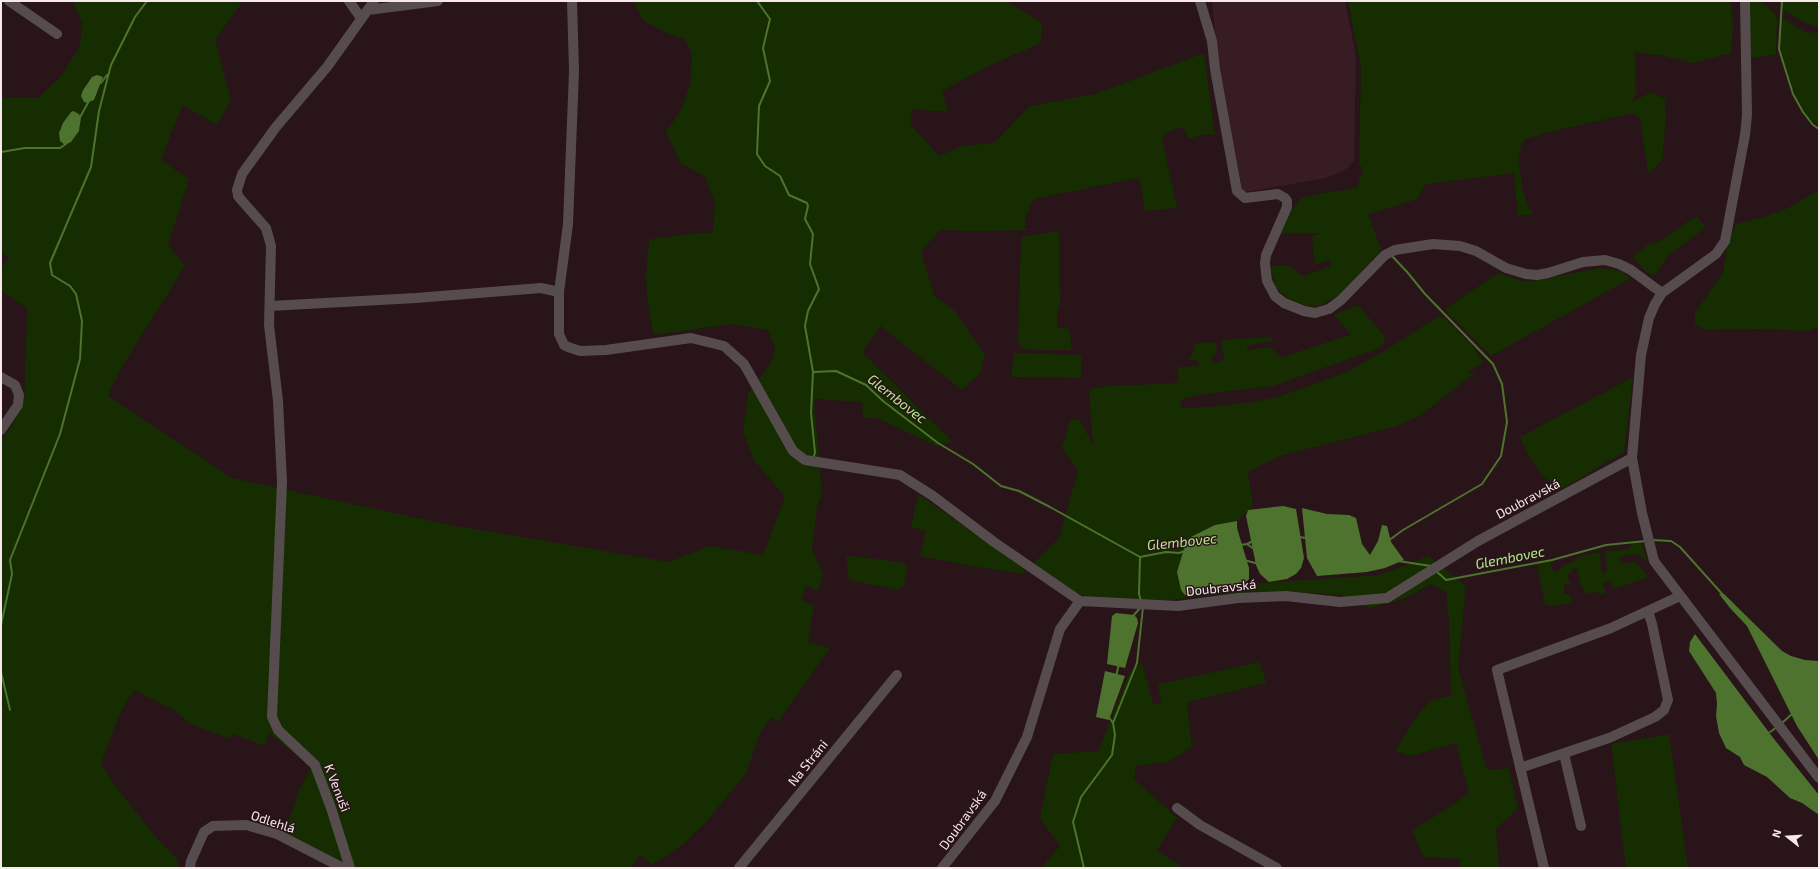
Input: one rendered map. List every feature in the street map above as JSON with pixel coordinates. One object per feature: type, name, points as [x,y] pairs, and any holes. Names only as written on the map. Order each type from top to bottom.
[{"type":"street","points":[[9,1],[57,34]]},
{"type":"street","points":[[349,1],[364,14]]},
{"type":"street","points":[[374,1],[327,67],[276,127],[242,174],[238,184],[238,196],[266,228],[271,246],[270,306],[416,298],[541,288],[559,292]]},
{"type":"street","points":[[364,14],[438,1]]},
{"type":"street","points":[[572,1],[574,71],[568,224],[559,292],[559,334],[564,345],[580,351],[606,350],[691,338],[724,346],[744,364],[793,451],[805,460],[900,475],[933,496],[994,542],[1080,601]]},
{"type":"street","points":[[1200,1],[1212,41],[1215,69],[1237,191],[1245,198],[1278,194],[1287,201],[1287,206],[1266,255],[1265,272],[1269,285],[1275,296],[1284,303],[1304,311],[1315,313],[1329,309],[1341,300],[1385,255],[1395,250],[1433,244],[1460,246],[1476,251],[1506,268],[1526,274],[1537,275],[1583,262],[1604,260],[1619,264],[1631,270],[1662,293]]},
{"type":"street","points":[[1745,1],[1747,115],[1745,135],[1725,241],[1716,254],[1662,293],[1655,304],[1649,318],[1640,355],[1632,458],[1642,513],[1654,561],[1819,778]]},
{"type":"street","name":"K Venuši","points":[[270,306],[269,325],[278,401],[282,482],[272,687],[272,717],[278,730],[315,765],[331,808],[350,868]]},
{"type":"street","points":[[1,377],[15,385],[19,394],[18,405],[1,430]]},
{"type":"street","name":"Doubravská","points":[[942,868],[995,801],[1027,737],[1060,629],[1080,601],[1178,606],[1238,598],[1286,596],[1340,602],[1387,598],[1478,541],[1632,458]]},
{"type":"street","points":[[1544,868],[1497,670],[1611,628],[1680,596]]},
{"type":"street","points":[[1520,768],[1564,754],[1633,728],[1655,717],[1664,710],[1668,700],[1648,611]]},
{"type":"street","name":"Na Stráni","points":[[739,868],[897,675]]},
{"type":"street","points":[[1564,754],[1581,826]]},
{"type":"street","points":[[1177,808],[1200,825],[1277,868]]},
{"type":"street","name":"Odlehlá","points":[[190,868],[191,861],[204,832],[213,826],[246,825],[277,834],[343,868]]},
{"type":"shaded area","points":[[73,1],[243,1],[215,40],[231,100],[217,125],[183,105],[161,160],[189,179],[168,245],[185,266],[123,365],[108,396],[232,478],[450,525],[669,562],[710,546],[763,555],[785,497],[753,459],[743,431],[748,393],[771,363],[775,349],[768,330],[731,324],[655,335],[653,332],[647,298],[646,275],[649,241],[664,237],[713,232],[715,203],[705,176],[681,164],[666,132],[681,110],[690,84],[692,54],[685,39],[664,32],[643,20],[633,1],[1010,1],[1010,3],[1042,23],[1041,43],[986,67],[943,91],[947,112],[912,109],[911,125],[939,156],[962,146],[994,143],[1030,106],[1095,94],[1204,53],[1215,135],[1206,134],[1188,138],[1184,128],[1178,128],[1164,135],[1162,140],[1177,208],[1145,211],[1138,178],[1039,198],[1032,201],[1026,216],[1025,228],[1032,230],[940,230],[921,251],[934,296],[955,311],[985,355],[980,374],[962,390],[881,327],[882,324],[862,352],[953,442],[936,446],[877,418],[863,418],[862,402],[814,399],[822,494],[817,507],[812,549],[823,574],[818,591],[806,586],[801,600],[814,605],[808,642],[830,648],[778,722],[771,718],[760,733],[747,772],[707,821],[682,845],[652,865],[640,855],[631,868],[338,868],[283,838],[299,791],[311,767],[269,733],[265,746],[233,734],[231,739],[190,724],[174,710],[134,690],[119,715],[101,764],[120,792],[156,837],[177,859],[179,868],[1,868],[1,438],[5,436],[24,404],[27,308],[1,291],[1,268],[9,258],[1,252],[1,98],[38,98],[62,75],[80,46],[82,23]],"holes":[[[101,76],[103,78],[94,100],[87,103],[84,102],[83,89],[92,77]],[[71,112],[79,114],[81,118],[79,131],[71,142],[60,141],[61,127]]]},
{"type":"shaded area","points":[[1212,1],[1345,1],[1356,56],[1354,161],[1348,168],[1326,178],[1245,192],[1242,189],[1217,52]]},
{"type":"shaded area","points":[[1348,1],[1730,1],[1733,23],[1731,53],[1693,63],[1664,56],[1635,52],[1636,94],[1632,102],[1651,92],[1665,99],[1666,117],[1662,161],[1648,173],[1640,119],[1633,113],[1525,139],[1521,145],[1519,160],[1522,187],[1529,209],[1534,214],[1518,216],[1514,173],[1426,184],[1417,199],[1368,215],[1381,248],[1378,254],[1338,296],[1319,306],[1308,306],[1290,300],[1276,288],[1271,269],[1272,266],[1290,266],[1299,274],[1304,276],[1330,266],[1331,261],[1328,260],[1315,265],[1312,239],[1313,236],[1319,233],[1278,234],[1287,216],[1301,198],[1322,193],[1357,188],[1363,168],[1359,165],[1361,68]]},
{"type":"shaded area","points":[[1748,1],[1760,1],[1775,13],[1777,19],[1776,55],[1749,58]]},
{"type":"shaded area","points":[[1783,1],[1819,1],[1819,28],[1803,22],[1782,9]]},
{"type":"shaded area","points":[[1781,17],[1806,33],[1813,32],[1819,34],[1819,126],[1807,118],[1797,99],[1779,48]]},
{"type":"shaded area","points":[[97,75],[103,77],[94,100],[87,103],[84,102],[81,96],[83,90],[92,77]]},
{"type":"shaded area","points":[[73,111],[79,114],[81,118],[79,131],[71,142],[65,145],[60,141],[59,133],[63,123]]},
{"type":"shaded area","points":[[1815,192],[1819,192],[1819,327],[1806,331],[1758,329],[1706,330],[1695,325],[1695,313],[1723,272],[1727,246],[1736,224],[1786,209]]},
{"type":"shaded area","points":[[1696,216],[1705,228],[1668,256],[1654,276],[1645,271],[1634,258],[1634,255],[1649,244],[1658,242]]},
{"type":"shaded area","points":[[1059,231],[1060,306],[1058,309],[1057,327],[1069,329],[1072,350],[1034,350],[1023,348],[1019,345],[1018,340],[1021,237]]},
{"type":"shaded area","points":[[1600,268],[1618,270],[1631,278],[1491,356],[1445,309],[1498,273],[1526,282]]},
{"type":"shaded area","points":[[1358,305],[1384,335],[1385,340],[1380,348],[1273,386],[1198,395],[1183,399],[1181,402],[1181,408],[1253,402],[1278,397],[1345,373],[1386,350],[1437,317],[1444,318],[1472,346],[1483,363],[1468,372],[1475,373],[1421,415],[1397,426],[1280,456],[1248,472],[1253,505],[1237,521],[1215,525],[1177,572],[1181,590],[1199,594],[1244,584],[1380,575],[1428,556],[1466,586],[1458,668],[1487,770],[1509,768],[1518,809],[1496,829],[1499,868],[1459,868],[1460,859],[1424,857],[1412,831],[1469,794],[1456,743],[1412,756],[1396,751],[1408,729],[1429,701],[1451,695],[1449,620],[1446,592],[1431,584],[1404,599],[1370,608],[1340,595],[1283,591],[1224,594],[1169,600],[1102,599],[1076,593],[1034,563],[1059,538],[1078,471],[1062,448],[1070,420],[1080,420],[1092,443],[1095,443],[1092,436],[1089,389],[1109,386],[1176,383],[1179,381],[1177,365],[1182,368],[1199,365],[1197,360],[1190,360],[1189,358],[1194,352],[1193,345],[1200,343],[1214,342],[1217,349],[1216,353],[1211,359],[1214,364],[1224,360],[1221,341],[1231,339],[1272,337],[1272,341],[1247,346],[1247,348],[1248,350],[1270,347],[1281,357],[1283,357],[1349,335],[1350,333],[1334,315]]},
{"type":"shaded area","points":[[1014,353],[1082,355],[1081,378],[1011,376]]},
{"type":"shaded area","points":[[1633,377],[1624,452],[1559,490],[1540,473],[1529,457],[1520,437]]},
{"type":"shaded area","points":[[918,494],[1025,569],[1024,574],[976,567],[920,556],[926,531],[911,527]]},
{"type":"shaded area","points":[[1283,506],[1296,509],[1304,558],[1301,568],[1296,574],[1287,579],[1269,582],[1260,574],[1256,565],[1246,516],[1248,510]]},
{"type":"shaded area","points":[[1302,508],[1327,514],[1349,515],[1356,518],[1362,544],[1370,555],[1378,541],[1382,525],[1387,526],[1391,542],[1404,560],[1385,568],[1367,572],[1317,576],[1307,558]]},
{"type":"shaded area","points":[[1237,521],[1237,528],[1249,568],[1249,579],[1244,584],[1199,594],[1185,595],[1181,590],[1177,572],[1187,539],[1215,525]]},
{"type":"shaded area","points":[[1634,543],[1642,543],[1647,561],[1636,554],[1620,557],[1618,560],[1623,564],[1634,562],[1640,565],[1648,575],[1646,578],[1613,589],[1612,583],[1609,581],[1603,584],[1606,592],[1603,594],[1594,592],[1589,594],[1586,593],[1581,586],[1577,569],[1575,568],[1567,576],[1571,582],[1569,584],[1565,584],[1564,587],[1564,593],[1570,595],[1572,602],[1557,606],[1545,605],[1537,563],[1547,560],[1550,561],[1553,571],[1556,572],[1564,565],[1573,562],[1578,557],[1600,552],[1601,571],[1605,574],[1607,571],[1606,551],[1627,549]]},
{"type":"shaded area","points":[[852,556],[906,563],[907,571],[903,587],[898,590],[849,580],[846,557]]},
{"type":"shaded area","points":[[1719,594],[1724,594],[1782,651],[1791,656],[1805,660],[1819,661],[1819,760],[1797,726],[1747,626]]},
{"type":"shaded area","points":[[1116,613],[1134,615],[1137,618],[1138,623],[1125,668],[1107,664],[1112,616]]},
{"type":"shaded area","points":[[1695,634],[1774,739],[1819,795],[1819,815],[1802,803],[1790,798],[1767,777],[1744,765],[1740,757],[1726,748],[1719,733],[1716,716],[1716,693],[1689,651],[1690,642]]},
{"type":"shaded area","points":[[1142,662],[1153,704],[1161,703],[1158,684],[1260,662],[1266,683],[1187,702],[1192,747],[1168,762],[1136,766],[1134,779],[1177,818],[1157,850],[1183,868],[1041,868],[1060,846],[1040,818],[1053,754],[1098,751],[1129,674]]},
{"type":"shaded area","points":[[1105,671],[1125,676],[1109,720],[1096,717]]},
{"type":"shaded area","points":[[1669,734],[1688,868],[1626,868],[1611,744]]},
{"type":"waterway","points":[[1,625],[12,574],[10,560],[60,434],[80,359],[82,321],[76,294],[70,286],[52,275],[50,263],[91,167],[99,111],[111,65],[135,17],[147,1]]},
{"type":"waterway","name":"Glembovec","points":[[757,1],[770,19],[763,48],[770,81],[759,106],[757,154],[765,166],[780,176],[789,195],[807,203],[808,206],[805,219],[813,234],[810,264],[819,289],[808,311],[805,326],[813,372],[836,371],[866,385],[883,401],[938,443],[973,464],[1001,486],[1019,491],[1140,557],[1166,552],[1179,553],[1185,551]]},
{"type":"waterway","points":[[1782,1],[1779,49],[1793,94],[1803,112],[1813,125],[1819,129]]},
{"type":"waterway","points":[[101,83],[107,75]]},
{"type":"waterway","points":[[79,119],[89,101]]},
{"type":"waterway","points":[[1,152],[25,148],[60,148],[66,144]]},
{"type":"waterway","points":[[1388,541],[1403,530],[1482,484],[1501,456],[1507,422],[1502,384],[1493,364],[1425,294],[1392,256]]},
{"type":"waterway","points":[[813,372],[811,413],[815,453],[813,458]]},
{"type":"waterway","points":[[1298,537],[1307,538]]},
{"type":"waterway","name":"Glembovec","points":[[1652,540],[1671,541],[1680,547],[1724,596]]},
{"type":"waterway","points":[[1240,545],[1253,541]]},
{"type":"waterway","name":"Glembovec","points":[[1436,571],[1446,580],[1552,560],[1606,545],[1646,541]]},
{"type":"waterway","points":[[1247,544],[1254,549]]},
{"type":"waterway","points":[[1140,557],[1139,594],[1141,601]]},
{"type":"waterway","name":"Glembovec","points":[[1244,560],[1259,564]]},
{"type":"waterway","name":"Glembovec","points":[[1398,561],[1431,566]]},
{"type":"waterway","points":[[1133,616],[1141,607]]},
{"type":"waterway","points":[[1084,868],[1073,822],[1081,797],[1112,755],[1115,735],[1113,723],[1137,663],[1143,607]]},
{"type":"waterway","points":[[1116,676],[1119,664]]},
{"type":"waterway","points":[[1,672],[10,710]]},
{"type":"waterway","name":"Glembovec","points":[[1782,723],[1792,714]]},
{"type":"waterway","points":[[1108,716],[1113,723]]},
{"type":"waterway","name":"Glembovec","points":[[1770,732],[1777,727]]}]
